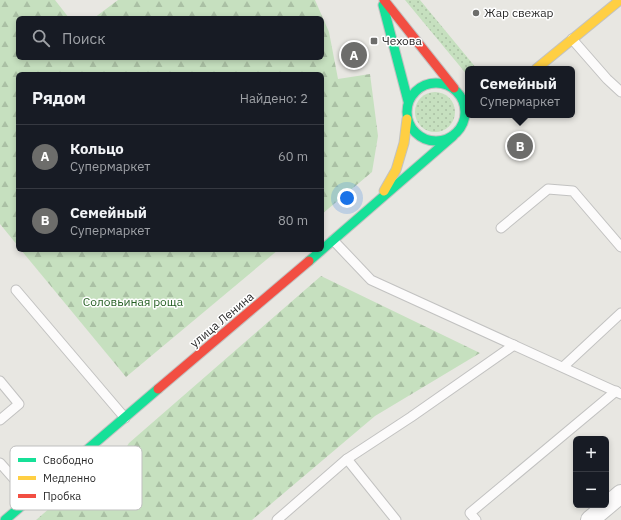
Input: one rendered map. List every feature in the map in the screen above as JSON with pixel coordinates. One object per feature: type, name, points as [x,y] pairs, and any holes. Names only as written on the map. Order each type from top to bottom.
[{"type":"main road","points":[[383,0],[461,94],[465,108]]},
{"type":"main road","points":[[383,0],[408,101]]},
{"type":"main road","points":[[540,66],[620,0]]},
{"type":"main road","points":[[376,204],[396,170],[404,142],[408,101],[416,90],[428,83],[437,82],[446,84],[461,94]]},
{"type":"main road","points":[[460,130],[465,116]]},
{"type":"main road","points":[[407,119],[417,135],[425,140],[435,142],[453,136],[472,121]]},
{"type":"main road","name":"улица Ленина","points":[[324,249],[453,136]]},
{"type":"main road","name":"улица Ленина","points":[[92,446],[320,252]]},
{"type":"main road","name":"улица Ленина","points":[[5,520],[17,510]]},
{"type":"street","points":[[590,520],[621,495]]},
{"type":"lane","points":[[572,39],[607,79],[621,92]]},
{"type":"lane","points":[[501,228],[548,189],[573,191],[621,247]]},
{"type":"lane","points":[[334,240],[372,280],[618,393],[470,513],[476,520]]},
{"type":"lane","points":[[16,290],[125,418]]},
{"type":"lane","points":[[563,367],[621,313]]},
{"type":"lane","points":[[276,520],[347,459],[411,417],[514,344]]},
{"type":"lane","points":[[0,382],[19,404],[0,420]]},
{"type":"lane","points":[[347,459],[396,520]]},
{"type":"lane","points":[[0,463],[10,474]]},
{"type":"green space","points":[[0,0],[55,0],[67,16],[16,16],[16,60],[324,60],[324,21],[329,32],[338,79],[370,74],[378,136],[372,172],[324,212],[324,72],[16,72],[16,244],[0,224]]},
{"type":"green space","points":[[118,0],[315,0],[322,16],[97,16]]},
{"type":"green space","points":[[405,0],[420,0],[475,66],[465,66],[465,72]]},
{"type":"green space","points":[[435,92],[443,94],[449,98],[453,104],[455,112],[453,120],[449,126],[443,130],[435,132],[427,130],[421,126],[417,120],[415,112],[417,104],[421,98],[427,94]]},
{"type":"green space","name":"Соловьиная роща","points":[[23,252],[276,252],[126,377]]},
{"type":"green space","points":[[321,276],[480,353],[375,416],[252,520],[36,520],[48,510],[142,510],[142,446],[127,446]]},
{"type":"traffic: fast","points":[[383,5],[408,101]]},
{"type":"traffic: fast","points":[[430,83],[442,83],[452,87],[461,96],[465,106],[465,112],[465,118],[457,133],[442,141],[430,141],[420,137],[411,128],[407,118],[407,106],[411,96],[420,87],[430,83]]},
{"type":"traffic: fast","points":[[324,248],[453,136]]},
{"type":"traffic: fast","points":[[309,261],[319,252]]},
{"type":"traffic: fast","points":[[91,446],[158,389]]},
{"type":"traffic: fast","points":[[5,520],[17,510]]},
{"type":"traffic: slow","points":[[540,66],[620,0]]},
{"type":"traffic: slow","points":[[384,191],[396,170],[404,143],[407,119]]},
{"type":"traffic: jam","points":[[384,0],[454,88]]},
{"type":"traffic: jam","points":[[158,389],[309,261]]},
{"type":"place","name":"Жар свежар","points":[[476,13]]},
{"type":"place","name":"Чехова","points":[[374,41]]},
{"type":"place","name":"Кольцо","points":[[354,55]]},
{"type":"place","name":"Семейный","points":[[520,146]]}]
